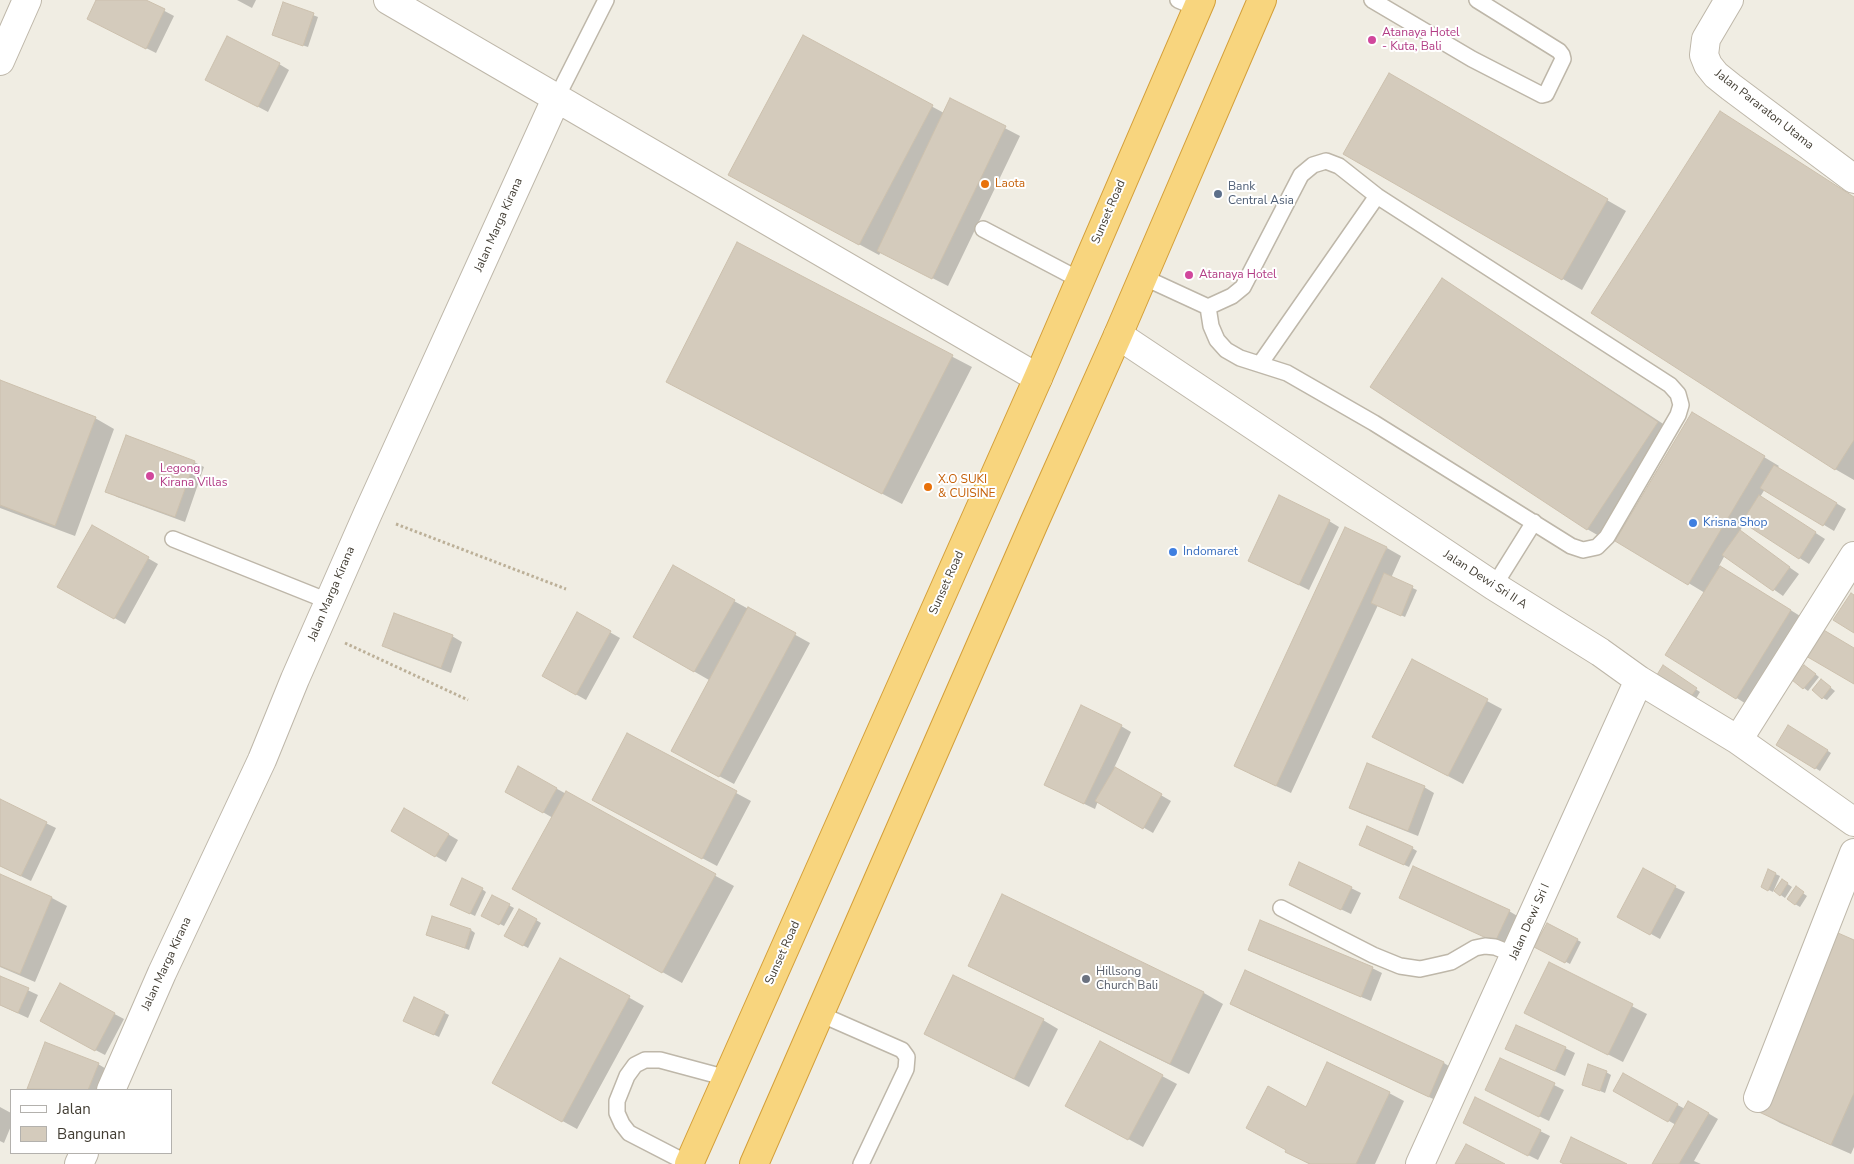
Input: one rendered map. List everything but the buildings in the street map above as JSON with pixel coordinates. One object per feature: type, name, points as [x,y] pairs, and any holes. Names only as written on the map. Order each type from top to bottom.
[{"type":"highway","points":[[754,1164],[1118,335],[1262,0]]},
{"type":"highway","name":"Sunset Road","points":[[689,1164],[1038,378],[1080,280],[1192,3]]},
{"type":"street","points":[[0,61],[27,0]]},
{"type":"street","points":[[388,0],[1038,378]]},
{"type":"street","name":"Jalan Pararaton Utama","points":[[1729,0],[1706,39],[1704,55],[1708,65],[1716,75],[1731,87],[1854,179]]},
{"type":"street","name":"Jalan Marga Kirana","points":[[111,1089],[162,973],[262,760],[294,678],[556,99]]},
{"type":"street","name":"Jalan Dewi Sri II A","points":[[1118,335],[1494,586],[1600,652],[1639,680],[1738,740],[1854,822]]},
{"type":"street","points":[[1738,740],[1854,556]]},
{"type":"street","name":"Jalan Dewi Sri I","points":[[1420,1164],[1639,680]]},
{"type":"street","points":[[1758,1098],[1854,853]]},
{"type":"lane","points":[[556,99],[606,0]]},
{"type":"lane","points":[[1372,0],[1472,59],[1542,95],[1546,94],[1563,59],[1560,51],[1477,0]]},
{"type":"lane","points":[[1143,277],[1208,307],[1226,299],[1243,287],[1301,175],[1313,165],[1326,162],[1339,166],[1377,196],[1670,385],[1678,394],[1681,405],[1678,415],[1607,537],[1597,547],[1583,550],[1571,546],[1374,422],[1287,373],[1240,358],[1226,350],[1217,340],[1211,326],[1208,307]]},
{"type":"lane","points":[[1260,364],[1377,196]]},
{"type":"lane","points":[[983,229],[1080,280]]},
{"type":"lane","points":[[1494,586],[1534,522]]},
{"type":"lane","points":[[173,540],[328,602]]},
{"type":"lane","points":[[1281,908],[1400,966],[1420,969],[1451,962],[1475,948],[1485,946],[1495,946],[1515,955]]},
{"type":"lane","points":[[820,1014],[902,1050],[907,1058],[906,1069],[861,1164]]},
{"type":"lane","points":[[689,1164],[629,1133],[622,1124],[617,1113],[617,1101],[628,1076],[635,1065],[646,1060],[660,1060],[727,1078]]},
{"type":"path","points":[[368,513],[566,589]]},
{"type":"path","points":[[317,630],[468,700]]},
{"type":"place","name":"Atanaya Hotel - Kuta, Bali","points":[[1372,40]]},
{"type":"place","name":"Laota","points":[[985,184]]},
{"type":"place","name":"Bank Central Asia","points":[[1218,194]]},
{"type":"place","name":"Atanaya Hotel","points":[[1189,275]]},
{"type":"place","name":"Legong Kirana Villas","points":[[150,476]]},
{"type":"place","name":"X.O SUKI & CUISINE","points":[[928,487]]},
{"type":"place","name":"Krisna Shop","points":[[1693,523]]},
{"type":"place","name":"Indomaret","points":[[1173,552]]},
{"type":"place","name":"Hillsong Church Bali","points":[[1086,979]]}]
